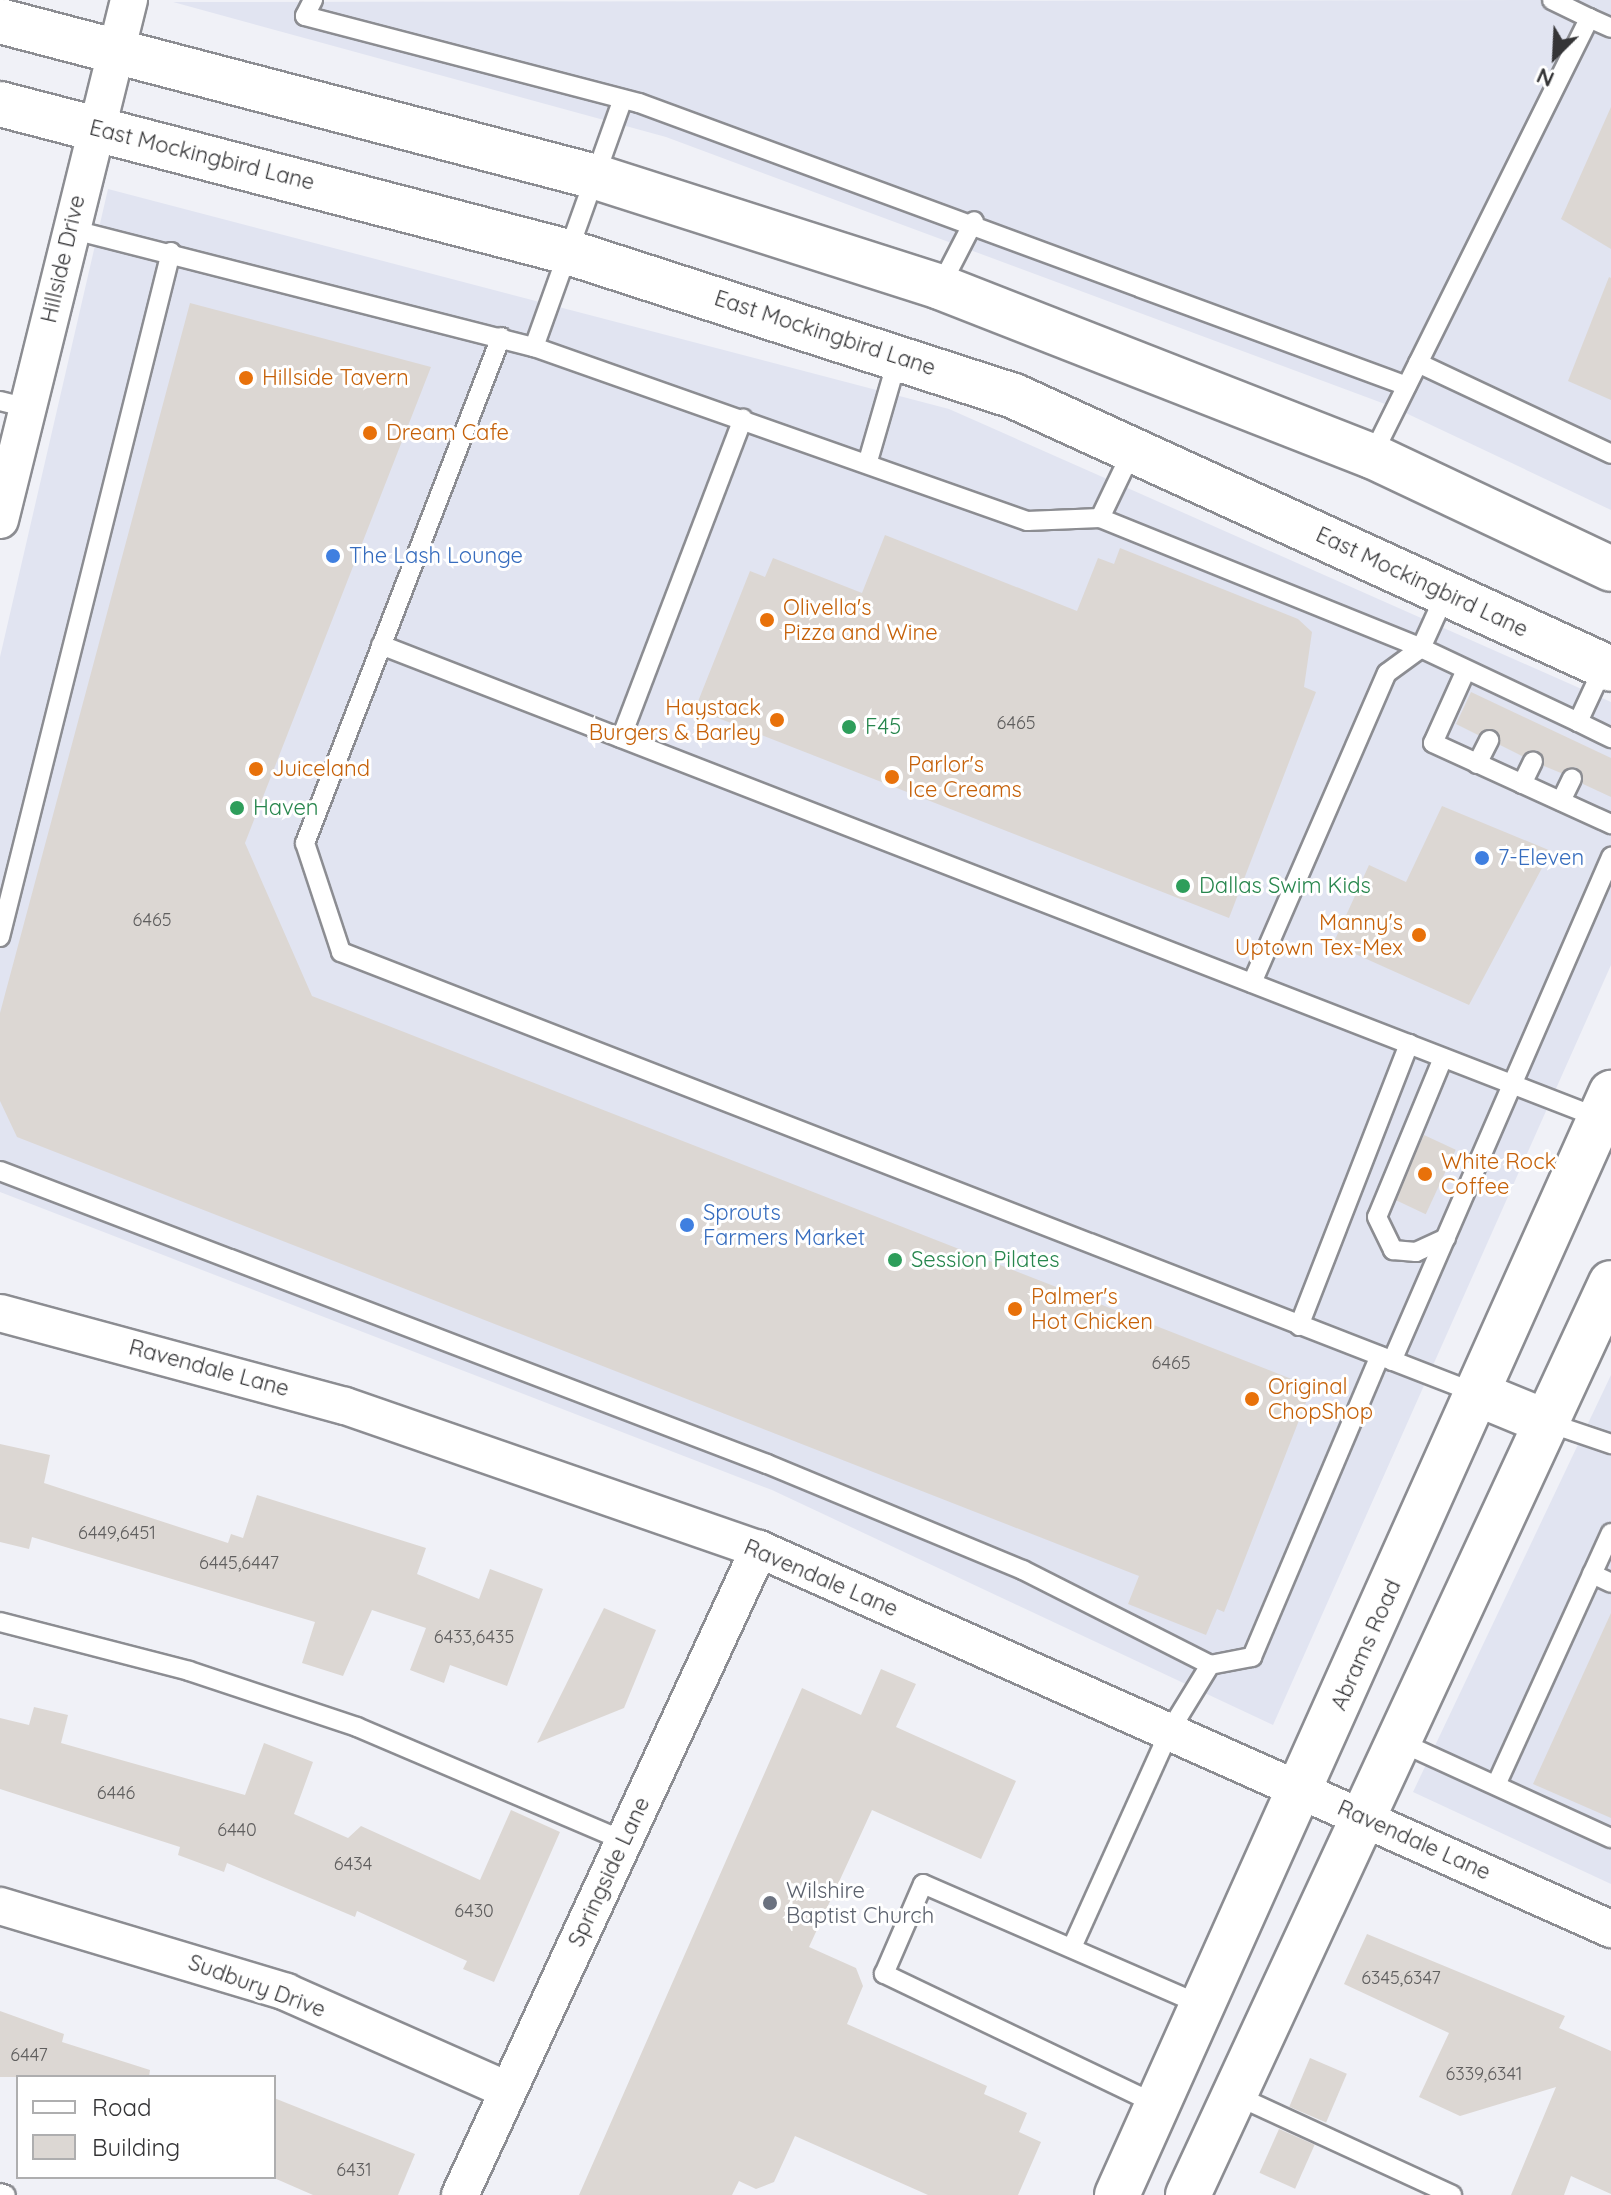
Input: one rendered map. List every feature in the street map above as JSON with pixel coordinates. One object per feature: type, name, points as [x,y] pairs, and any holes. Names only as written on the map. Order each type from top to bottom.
[{"type":"main road","points":[[0,21],[596,177],[940,287],[1372,456],[1611,569]]},
{"type":"main road","name":"East Mockingbird Lane","points":[[0,104],[568,252],[898,357],[1133,447],[1608,667]]},
{"type":"main road","name":"Abrams Road","points":[[1117,2195],[1605,1106]]},
{"type":"main road","points":[[1188,2195],[1611,1283]]},
{"type":"main road","points":[[1478,1394],[1546,1422]]},
{"type":"street","name":"Hillside Drive","points":[[0,520],[14,404],[70,229],[111,52],[129,0]]},
{"type":"street","name":"Ravendale Lane","points":[[0,1313],[345,1406],[759,1549],[1611,1929]]},
{"type":"street","name":"Springside Lane","points":[[460,2195],[505,2089],[759,1549]]},
{"type":"street","name":"Sudbury Drive","points":[[0,1906],[286,1992],[505,2089]]},
{"type":"lane","points":[[313,0],[305,16],[623,99],[974,221],[1407,386]]},
{"type":"lane","points":[[1552,0],[1611,28]]},
{"type":"lane","points":[[1372,456],[1589,18]]},
{"type":"lane","points":[[534,347],[623,99]]},
{"type":"lane","points":[[940,287],[974,221]]},
{"type":"lane","points":[[70,229],[171,252],[534,347],[868,461],[1027,521],[1100,518],[1421,648],[1466,670],[1507,699],[1552,720],[1593,734],[1608,667]]},
{"type":"lane","points":[[0,937],[171,252]]},
{"type":"lane","points":[[501,337],[305,843],[341,952],[1478,1394]]},
{"type":"lane","points":[[868,461],[898,357]]},
{"type":"lane","points":[[1418,363],[1611,454]]},
{"type":"lane","points":[[621,738],[743,418]]},
{"type":"lane","points":[[1100,518],[1133,447]]},
{"type":"lane","points":[[1252,983],[1387,673],[1421,648],[1446,593]]},
{"type":"lane","points":[[381,645],[1513,1085],[1605,1106]]},
{"type":"lane","points":[[1466,670],[1433,743],[1561,801],[1609,816]]},
{"type":"lane","points":[[1477,764],[1489,740]]},
{"type":"lane","points":[[1522,784],[1533,761]]},
{"type":"lane","points":[[1561,801],[1572,778]]},
{"type":"lane","points":[[0,1171],[767,1464],[1023,1570],[1210,1665],[1252,1657],[1386,1358],[1446,1238],[1611,857]]},
{"type":"lane","points":[[1299,1326],[1409,1044]]},
{"type":"lane","points":[[1443,1058],[1377,1217],[1383,1241],[1403,1254],[1446,1238]]},
{"type":"lane","points":[[1546,1422],[1611,1444]]},
{"type":"lane","points":[[1496,1785],[1611,1533]]},
{"type":"lane","points":[[1592,1574],[1611,1583]]},
{"type":"lane","points":[[0,1622],[189,1671],[357,1727],[624,1841]]},
{"type":"lane","points":[[1073,1945],[1169,1732],[1210,1665]]},
{"type":"lane","points":[[1400,1742],[1611,1838]]},
{"type":"lane","points":[[1158,2105],[884,1974],[923,1884],[1073,1945],[1203,2006]]},
{"type":"lane","points":[[1235,2095],[1452,2195]]},
{"type":"shaded area","points":[[1611,0],[1611,510],[1393,407],[666,137],[173,2]]},
{"type":"shaded area","points":[[108,189],[949,409],[1611,702],[1611,965],[1273,1725],[772,1490],[0,1192],[0,657]]},
{"type":"shaded area","points":[[1611,1375],[1611,1884],[1413,1792]]},
{"type":"building","points":[[1611,107],[1611,249],[1561,219]]},
{"type":"building","points":[[1611,278],[1611,400],[1568,381]]},
{"type":"building","points":[[190,303],[431,367],[245,843],[312,996],[1312,1387],[1224,1612],[1217,1609],[1206,1635],[1128,1604],[1139,1576],[17,1137],[0,1101],[0,1013]]},
{"type":"building","points":[[885,535],[1077,611],[1098,558],[1114,564],[1120,548],[1298,619],[1312,632],[1304,687],[1316,692],[1229,918],[695,709],[750,571],[765,577],[773,558],[862,593]]},
{"type":"building","points":[[1471,692],[1611,758],[1611,797],[1583,784],[1576,767],[1561,773],[1544,766],[1537,750],[1522,756],[1500,745],[1494,729],[1478,735],[1456,724]]},
{"type":"building","points":[[1442,806],[1551,851],[1469,1005],[1333,944],[1369,865],[1406,882]]},
{"type":"building","name":"White Rock Coffee","points":[[1424,1135],[1456,1150],[1426,1214],[1394,1199]]},
{"type":"building","points":[[0,1444],[50,1455],[44,1483],[228,1543],[231,1534],[243,1538],[257,1495],[426,1548],[417,1574],[479,1599],[490,1569],[543,1589],[507,1686],[450,1665],[444,1683],[410,1670],[426,1628],[372,1610],[343,1676],[302,1663],[315,1622],[32,1537],[29,1549],[0,1542]]},
{"type":"building","points":[[604,1608],[656,1630],[624,1708],[537,1743]]},
{"type":"building","points":[[1611,1613],[1611,1818],[1533,1784]]},
{"type":"building","name":"Wilshire Baptist Church","points":[[881,1669],[916,1684],[896,1727],[1016,1781],[981,1859],[872,1810],[809,1947],[856,1968],[863,1986],[847,2024],[987,2086],[984,2094],[1027,2113],[1019,2132],[1041,2142],[1018,2195],[928,2195],[795,2136],[774,2182],[756,2189],[739,2181],[732,2195],[579,2195],[802,1688],[861,1715]]},
{"type":"building","points":[[34,1707],[68,1715],[61,1743],[245,1795],[264,1743],[313,1762],[294,1814],[348,1838],[361,1826],[480,1880],[511,1810],[560,1832],[494,1982],[463,1969],[467,1961],[357,1911],[355,1917],[227,1863],[224,1872],[178,1855],[180,1847],[0,1789],[0,1718],[29,1725]]},
{"type":"building","points":[[1367,1934],[1565,2016],[1559,2028],[1611,2051],[1611,2194],[1571,2176],[1564,2195],[1511,2195],[1556,2087],[1460,2116],[1419,2097],[1449,2033],[1344,1984]]},
{"type":"building","points":[[0,2011],[64,2034],[62,2042],[150,2070],[149,2075],[0,2077]]},
{"type":"building","points":[[1310,2058],[1347,2074],[1326,2122],[1289,2107]]},
{"type":"building","points":[[276,2099],[415,2154],[398,2195],[313,2195],[276,2179]]},
{"type":"building","points":[[1279,2129],[1315,2145],[1295,2189],[1259,2173]]},
{"type":"place","name":"Hillside Tavern","points":[[246,378]]},
{"type":"place","name":"Dream Cafe","points":[[370,433]]},
{"type":"place","name":"The Lash Lounge","points":[[333,556]]},
{"type":"place","name":"Olivella's Pizza and Wine","points":[[767,620]]},
{"type":"place","name":"Haystack Burgers & Barley","points":[[777,720]]},
{"type":"place","name":"F45","points":[[849,727]]},
{"type":"place","name":"Juiceland","points":[[256,769]]},
{"type":"place","name":"Parlor's Ice Creams","points":[[892,777]]},
{"type":"place","name":"Haven","points":[[237,808]]},
{"type":"place","name":"7-Eleven","points":[[1482,858]]},
{"type":"place","name":"Dallas Swim Kids","points":[[1183,886]]},
{"type":"place","name":"Manny's Uptown Tex-Mex","points":[[1419,935]]},
{"type":"place","name":"White Rock Coffee","points":[[1425,1174]]},
{"type":"place","name":"Sprouts Farmers Market","points":[[687,1225]]},
{"type":"place","name":"Session Pilates","points":[[895,1260]]},
{"type":"place","name":"Palmer's Hot Chicken","points":[[1015,1309]]},
{"type":"place","name":"Original ChopShop","points":[[1252,1399]]},
{"type":"place","name":"Wilshire Baptist Church","points":[[770,1903]]}]
